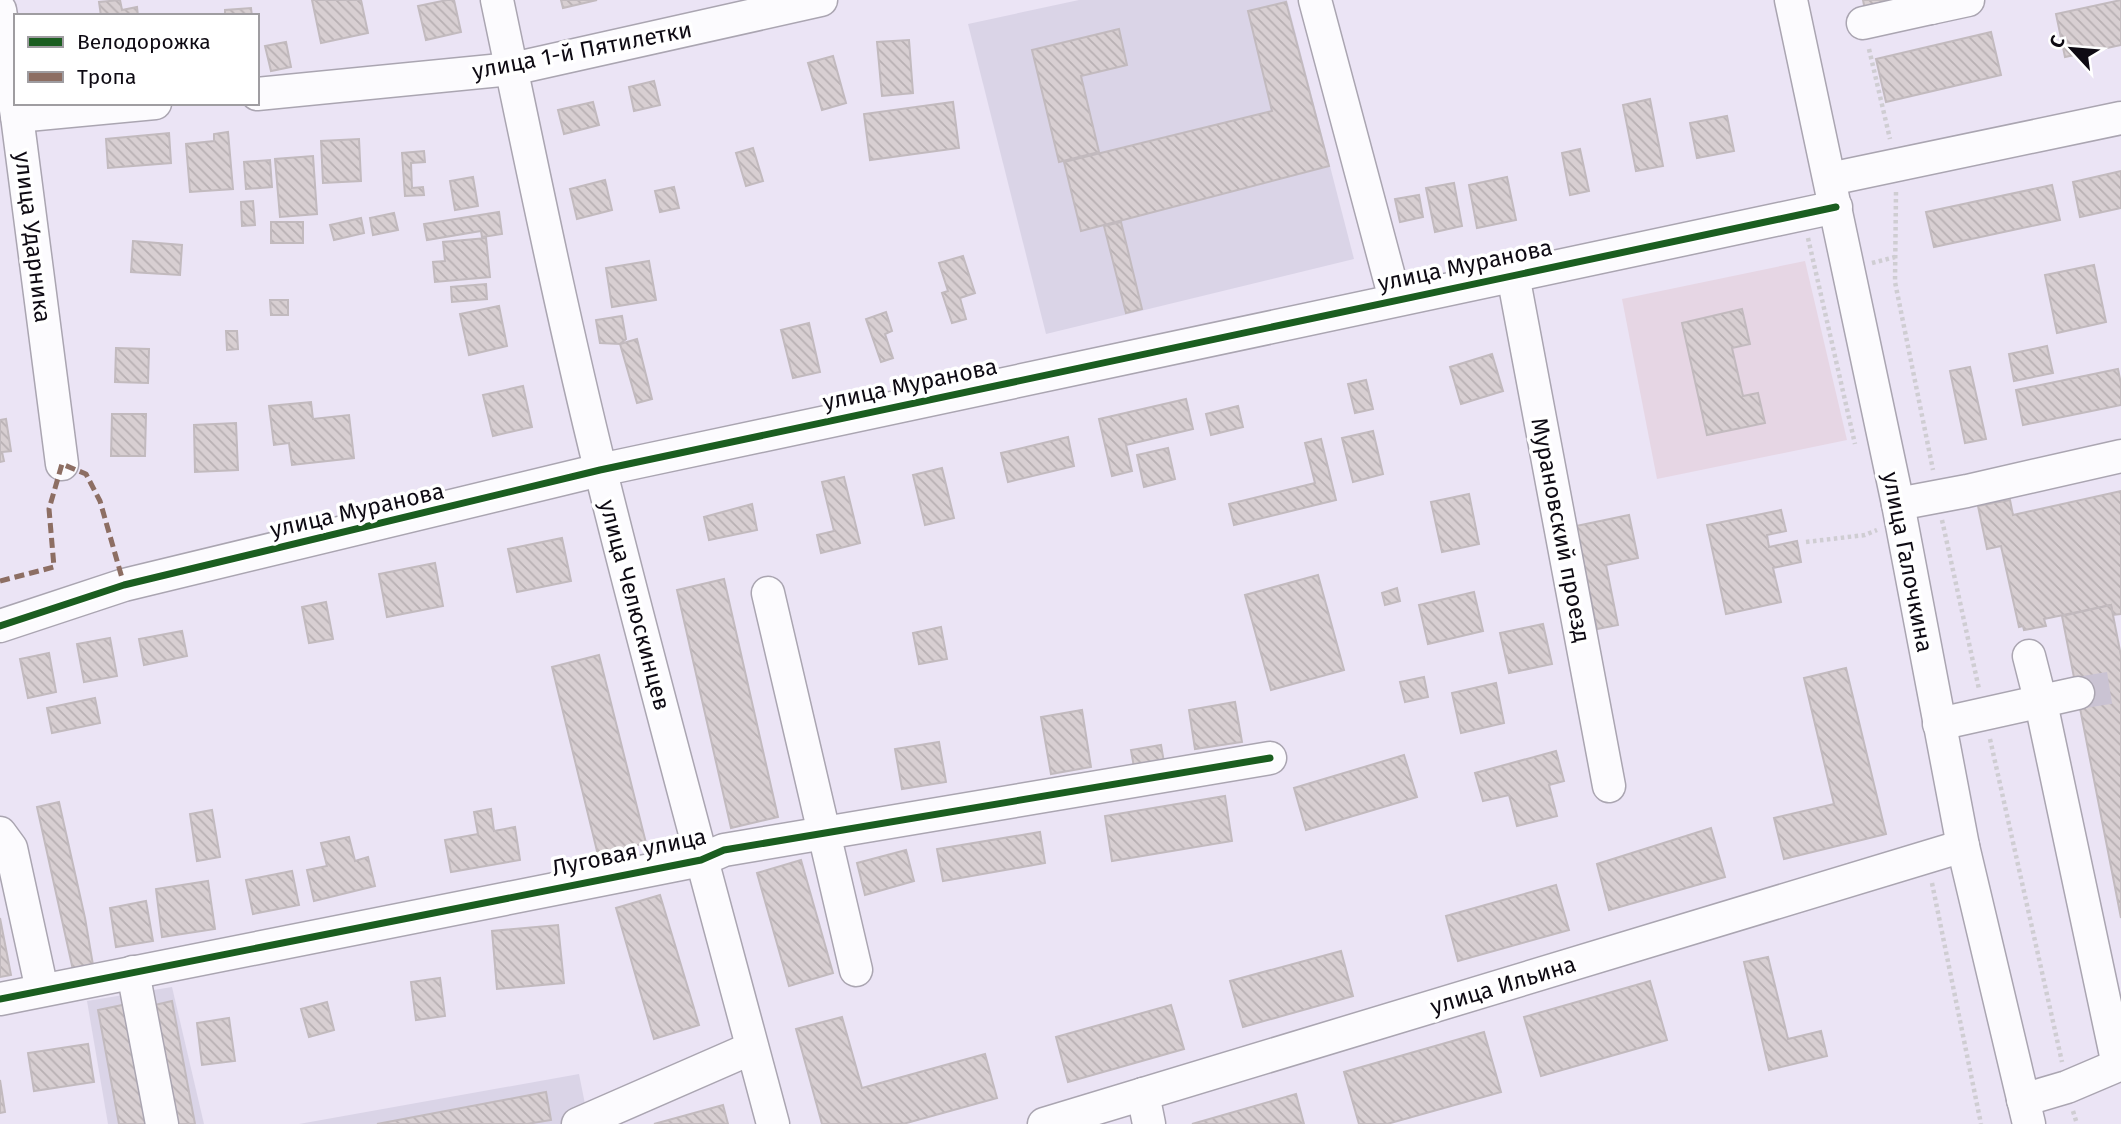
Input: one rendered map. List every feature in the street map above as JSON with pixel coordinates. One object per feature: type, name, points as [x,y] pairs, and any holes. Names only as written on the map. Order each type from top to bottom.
[{"type":"street","name":"улица Челюскинцев","points":[[497,0],[555,279],[600,471],[773,1124]]},
{"type":"street","name":"улица 1-й Пятилетки","points":[[259,94],[512,69],[821,0]]},
{"type":"street","points":[[1315,0],[1395,299]]},
{"type":"street","name":"улица Галочкина","points":[[1791,0],[1833,193],[1886,511],[1939,724],[1963,846],[2026,1112]]},
{"type":"street","points":[[1863,23],[1931,4],[1968,0]]},
{"type":"street","name":"улица Ударника","points":[[0,10],[14,97]]},
{"type":"street","name":"улица Ударника","points":[[15,105],[62,464]]},
{"type":"street","points":[[17,116],[134,105]]},
{"type":"street","name":"улица Муранова","points":[[0,626],[124,585],[600,471],[1802,214],[1833,193],[1896,165],[2121,118]]},
{"type":"street","name":"Мурановский проезд","points":[[1513,275],[1609,786]]},
{"type":"street","points":[[1886,511],[2121,456]]},
{"type":"street","points":[[768,593],[856,971]]},
{"type":"street","points":[[2026,1112],[2067,1087],[2120,1065],[2029,656]]},
{"type":"street","points":[[1939,724],[2078,693]]},
{"type":"street","name":"Луговая улица","points":[[0,999],[701,860],[724,850],[1270,758]]},
{"type":"street","points":[[0,833],[11,848],[42,990]]},
{"type":"street","name":"улица Ильина","points":[[1044,1124],[1146,1109],[1963,846]]},
{"type":"street","points":[[133,972],[162,1124]]},
{"type":"street","points":[[578,1124],[752,1048]]},
{"type":"path","points":[[1863,23],[1896,165],[1895,282],[1984,715],[2077,1124]]},
{"type":"path","points":[[1802,214],[1855,446]]},
{"type":"path","points":[[1879,544],[1886,511]]},
{"type":"path","points":[[1927,856],[1981,1124]]},
{"type":"shaded area","points":[[1079,0],[1287,0],[1354,259],[1046,334],[968,24]]},
{"type":"shaded area","points":[[1805,261],[1847,440],[1657,479],[1622,299]]},
{"type":"shaded area","points":[[172,987],[204,1124],[108,1124],[87,1001]]},
{"type":"shaded area","points":[[579,1074],[589,1124],[299,1124]]},
{"type":"building","points":[[120,0],[122,10],[137,7],[138,14],[101,14],[99,2]]},
{"type":"building","points":[[312,0],[361,0],[368,33],[321,43]]},
{"type":"building","points":[[454,0],[461,32],[426,40],[418,6]]},
{"type":"building","points":[[561,0],[597,0],[563,8]]},
{"type":"building","points":[[1863,0],[1910,0],[1865,10]]},
{"type":"building","points":[[2121,0],[2121,45],[2065,57],[2056,14]]},
{"type":"building","points":[[1286,2],[1329,166],[1081,231],[1064,162],[1272,111],[1248,11]]},
{"type":"building","points":[[251,8],[252,14],[225,14],[225,10]]},
{"type":"building","points":[[1119,29],[1127,65],[1081,76],[1099,152],[1059,162],[1032,50]]},
{"type":"building","points":[[1991,32],[2001,75],[1886,102],[1876,59]]},
{"type":"building","points":[[909,40],[913,93],[882,96],[877,42]]},
{"type":"building","points":[[286,42],[291,67],[271,71],[265,46]]},
{"type":"building","points":[[833,56],[846,103],[822,110],[808,63]]},
{"type":"building","points":[[654,81],[660,105],[634,111],[629,87]]},
{"type":"building","points":[[1650,99],[1663,166],[1636,171],[1623,105]]},
{"type":"building","points":[[593,102],[599,125],[564,134],[558,110]]},
{"type":"building","points":[[953,102],[959,148],[870,160],[864,114]]},
{"type":"building","points":[[1727,116],[1734,151],[1697,158],[1690,123]]},
{"type":"building","points":[[228,132],[233,189],[190,192],[186,144],[214,141],[214,134]]},
{"type":"building","points":[[169,133],[171,163],[108,168],[106,139]]},
{"type":"building","points":[[359,139],[361,181],[323,183],[321,141]]},
{"type":"building","points":[[753,148],[763,181],[746,186],[736,153]]},
{"type":"building","points":[[1580,149],[1589,191],[1570,195],[1562,153]]},
{"type":"building","points":[[424,151],[425,162],[411,163],[412,188],[423,187],[424,195],[405,196],[402,153]]},
{"type":"building","points":[[313,156],[317,214],[280,217],[275,159]]},
{"type":"building","points":[[270,160],[272,187],[246,189],[244,162]]},
{"type":"building","points":[[2121,171],[2121,208],[2080,217],[2073,182]]},
{"type":"building","points":[[473,177],[478,206],[455,210],[450,181]]},
{"type":"building","points":[[1507,177],[1516,220],[1477,228],[1469,185]]},
{"type":"building","points":[[605,180],[612,210],[577,219],[570,189]]},
{"type":"building","points":[[1454,183],[1462,226],[1435,232],[1426,188]]},
{"type":"building","points":[[2052,185],[2060,220],[1934,247],[1926,212]]},
{"type":"building","points":[[674,187],[679,208],[660,212],[655,191]]},
{"type":"building","points":[[1419,195],[1423,217],[1400,222],[1395,199]]},
{"type":"building","points":[[253,201],[255,225],[242,226],[241,202]]},
{"type":"building","points":[[499,212],[502,234],[482,237],[481,231],[427,240],[424,224]]},
{"type":"building","points":[[394,213],[398,230],[373,235],[370,218]]},
{"type":"building","points":[[361,218],[364,233],[334,240],[330,225]]},
{"type":"building","points":[[271,222],[303,222],[303,243],[271,243]]},
{"type":"building","points":[[1121,222],[1142,309],[1126,313],[1104,226]]},
{"type":"building","points":[[486,238],[490,277],[435,282],[433,262],[445,261],[443,242]]},
{"type":"building","points":[[133,241],[182,245],[180,275],[131,272]]},
{"type":"building","points":[[963,256],[975,293],[960,298],[966,319],[952,323],[942,293],[948,291],[939,263]]},
{"type":"building","points":[[649,261],[656,300],[612,307],[606,268]]},
{"type":"building","points":[[2094,265],[2106,322],[2057,333],[2045,275]]},
{"type":"building","points":[[486,284],[487,299],[452,302],[451,287]]},
{"type":"building","points":[[270,300],[288,300],[288,315],[271,315]]},
{"type":"building","points":[[499,306],[507,346],[469,355],[460,314]]},
{"type":"building","points":[[1742,309],[1750,344],[1732,348],[1743,396],[1758,393],[1765,423],[1707,435],[1682,323]]},
{"type":"building","points":[[886,312],[892,331],[885,334],[893,358],[881,362],[866,319]]},
{"type":"building","points":[[622,316],[626,339],[620,344],[600,343],[596,320]]},
{"type":"building","points":[[809,323],[820,372],[793,378],[781,330]]},
{"type":"building","points":[[226,331],[237,331],[238,349],[227,350]]},
{"type":"building","points":[[637,339],[652,399],[637,403],[620,344]]},
{"type":"building","points":[[2047,346],[2053,373],[2014,381],[2009,354]]},
{"type":"building","points":[[116,348],[149,349],[148,383],[115,382]]},
{"type":"building","points":[[1492,354],[1503,391],[1461,404],[1450,367]]},
{"type":"building","points":[[1970,367],[1986,439],[1965,443],[1950,371]]},
{"type":"building","points":[[2118,369],[2121,405],[2023,425],[2016,390]]},
{"type":"building","points":[[1366,380],[1373,409],[1355,413],[1348,384]]},
{"type":"building","points":[[523,386],[532,427],[493,436],[483,395]]},
{"type":"building","points":[[1186,399],[1193,429],[1126,445],[1132,471],[1112,476],[1099,419]]},
{"type":"building","points":[[311,402],[313,419],[349,415],[354,458],[292,465],[289,443],[274,445],[269,406]]},
{"type":"building","points":[[1238,406],[1243,427],[1211,435],[1206,414]]},
{"type":"building","points":[[112,414],[146,414],[145,456],[111,456]]},
{"type":"building","points":[[6,419],[11,451],[2,452],[4,461],[0,462],[0,420]]},
{"type":"building","points":[[236,423],[238,470],[195,472],[194,425]]},
{"type":"building","points":[[1373,431],[1383,474],[1353,482],[1342,438]]},
{"type":"building","points":[[1068,437],[1074,466],[1008,482],[1001,453]]},
{"type":"building","points":[[1321,439],[1336,500],[1234,525],[1229,504],[1315,483],[1305,443]]},
{"type":"building","points":[[1168,448],[1175,479],[1144,487],[1137,455]]},
{"type":"building","points":[[942,468],[954,518],[925,525],[913,475]]},
{"type":"building","points":[[844,477],[860,543],[821,553],[817,535],[834,531],[822,482]]},
{"type":"building","points":[[2121,491],[2121,614],[2113,615],[2111,605],[2044,619],[2046,626],[2024,630],[2023,626],[2019,627],[2001,546],[1987,549],[1978,506],[2010,500],[2013,515]]},
{"type":"building","points":[[1469,494],[1479,544],[1442,552],[1431,502]]},
{"type":"building","points":[[752,504],[757,530],[709,540],[704,517]]},
{"type":"building","points":[[1781,510],[1786,531],[1767,535],[1769,547],[1797,541],[1801,562],[1773,568],[1781,602],[1726,614],[1707,525]]},
{"type":"building","points":[[1629,515],[1638,558],[1606,565],[1618,625],[1597,629],[1576,526]]},
{"type":"building","points":[[562,538],[571,581],[517,592],[508,549]]},
{"type":"building","points":[[435,563],[443,606],[387,617],[379,574]]},
{"type":"building","points":[[1318,575],[1344,670],[1271,690],[1245,595]]},
{"type":"building","points":[[724,579],[778,817],[731,828],[677,590]]},
{"type":"building","points":[[1397,588],[1400,601],[1385,605],[1382,593]]},
{"type":"building","points":[[1474,592],[1483,631],[1428,644],[1419,605]]},
{"type":"building","points":[[326,602],[333,639],[309,643],[302,607]]},
{"type":"building","points":[[2111,605],[2121,656],[2121,918],[2062,616]]},
{"type":"building","points":[[1543,624],[1552,664],[1509,673],[1500,633]]},
{"type":"building","points":[[941,627],[947,659],[919,664],[913,633]]},
{"type":"building","points":[[182,631],[187,656],[144,665],[139,639]]},
{"type":"building","points":[[110,638],[117,676],[84,682],[77,644]]},
{"type":"building","points":[[49,653],[56,692],[28,698],[20,659]]},
{"type":"building","points":[[599,655],[646,843],[598,855],[552,667]]},
{"type":"building","points":[[1846,668],[1886,834],[1784,859],[1774,818],[1834,804],[1804,678]]},
{"type":"building","points":[[1424,677],[1428,697],[1405,702],[1400,682]]},
{"type":"building","points":[[1496,683],[1504,723],[1461,733],[1452,693]]},
{"type":"building","points":[[95,698],[100,723],[52,733],[47,708]]},
{"type":"building","points":[[1235,702],[1242,742],[1195,749],[1189,710]]},
{"type":"building","points":[[1082,710],[1091,767],[1051,774],[1041,717]]},
{"type":"building","points":[[939,742],[946,782],[902,789],[895,749]]},
{"type":"building","points":[[1161,745],[1165,768],[1135,773],[1131,750]]},
{"type":"building","points":[[1556,751],[1564,781],[1549,785],[1557,816],[1517,826],[1509,795],[1483,801],[1475,773]]},
{"type":"building","points":[[1404,755],[1417,797],[1306,830],[1294,788]]},
{"type":"building","points":[[1225,796],[1232,841],[1112,861],[1105,816]]},
{"type":"building","points":[[59,802],[93,965],[73,970],[37,807]]},
{"type":"building","points":[[491,809],[494,831],[515,827],[520,860],[451,872],[445,840],[478,834],[474,812]]},
{"type":"building","points":[[212,810],[220,857],[197,861],[190,814]]},
{"type":"building","points":[[1711,828],[1725,877],[1609,910],[1597,864]]},
{"type":"building","points":[[1040,832],[1045,863],[943,881],[937,849]]},
{"type":"building","points":[[349,837],[355,861],[368,857],[375,886],[314,901],[307,870],[327,866],[321,843]]},
{"type":"building","points":[[906,850],[914,881],[865,895],[857,863]]},
{"type":"building","points":[[801,860],[833,973],[789,986],[757,873]]},
{"type":"building","points":[[292,871],[299,905],[253,914],[246,880]]},
{"type":"building","points":[[208,881],[215,929],[162,937],[156,889]]},
{"type":"building","points":[[1556,885],[1569,930],[1458,961],[1446,916]]},
{"type":"building","points":[[660,895],[699,1025],[654,1039],[616,908]]},
{"type":"building","points":[[146,901],[153,941],[116,947],[110,908]]},
{"type":"building","points":[[0,918],[11,975],[0,977]]},
{"type":"building","points":[[558,925],[564,983],[497,989],[492,931]]},
{"type":"building","points":[[1341,951],[1353,996],[1243,1027],[1230,981]]},
{"type":"building","points":[[1768,957],[1788,1039],[1821,1031],[1827,1056],[1769,1070],[1744,962]]},
{"type":"building","points":[[440,978],[445,1016],[416,1020],[411,982]]},
{"type":"building","points":[[1650,981],[1667,1040],[1541,1076],[1524,1017]]},
{"type":"building","points":[[172,1001],[195,1124],[168,1124],[146,1007]]},
{"type":"building","points":[[327,1002],[334,1030],[309,1037],[301,1009]]},
{"type":"building","points":[[132,1003],[155,1124],[119,1124],[98,1010]]},
{"type":"building","points":[[1171,1005],[1184,1049],[1068,1082],[1056,1037]]},
{"type":"building","points":[[842,1017],[862,1088],[985,1054],[997,1098],[903,1124],[822,1124],[796,1029]]},
{"type":"building","points":[[229,1018],[235,1061],[202,1065],[197,1023]]},
{"type":"building","points":[[1484,1032],[1501,1092],[1387,1124],[1359,1124],[1344,1072]]},
{"type":"building","points":[[88,1044],[94,1082],[34,1091],[28,1053]]},
{"type":"building","points":[[0,1080],[5,1112],[0,1113]]},
{"type":"building","points":[[546,1092],[551,1120],[527,1124],[377,1124]]},
{"type":"building","points":[[1296,1094],[1304,1124],[1192,1124]]},
{"type":"building","points":[[723,1105],[728,1124],[654,1124]]},
{"type":"tunnel","points":[[2078,693],[2121,686]]},
{"type":"marked path","points":[[0,581],[54,567],[49,509],[62,464],[86,474],[100,501],[124,585]]},
{"type":"cycle path","points":[[0,626],[124,585],[600,470],[1836,207]]},
{"type":"cycle path","points":[[0,999],[701,860],[724,850],[1270,758]]}]
